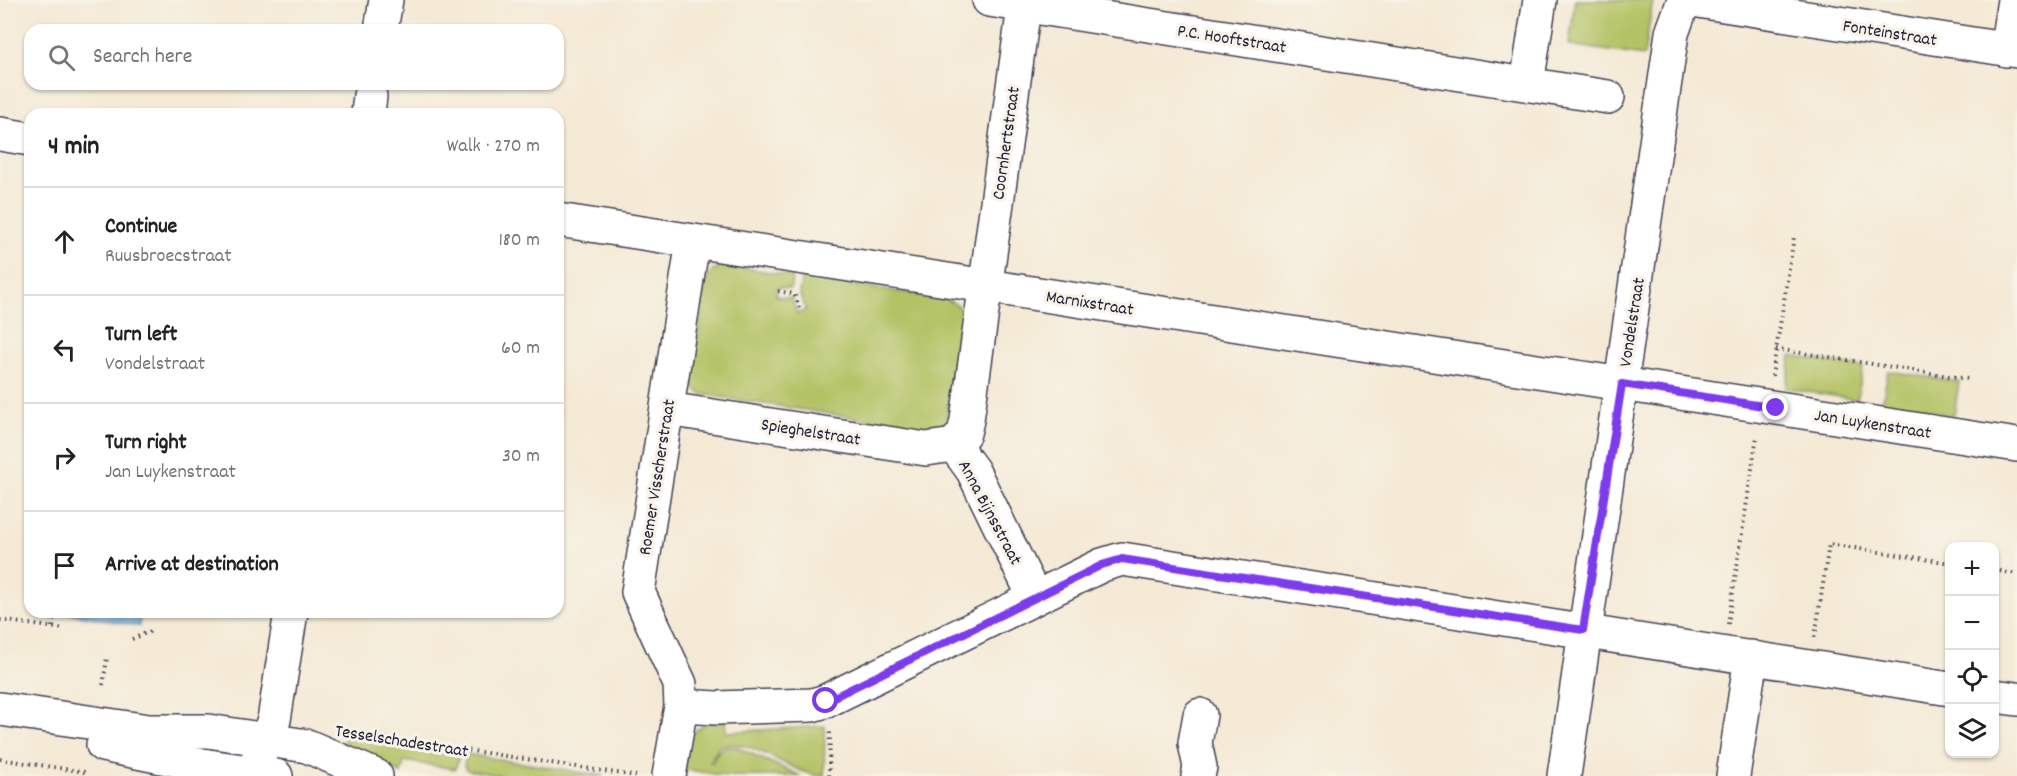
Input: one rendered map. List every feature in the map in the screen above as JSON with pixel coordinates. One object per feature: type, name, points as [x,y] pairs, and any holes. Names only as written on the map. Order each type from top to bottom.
[{"type":"street","points":[[382,24],[386,0]]},
{"type":"street","name":"P.C. Hooftstraat","points":[[989,0],[1025,3],[1608,97]]},
{"type":"street","points":[[1527,84],[1540,0]]},
{"type":"street","name":"Vondelstraat","points":[[1564,776],[1583,630],[1656,158],[1659,117],[1672,33],[1684,0]]},
{"type":"street","name":"Fonteinstraat","points":[[1692,0],[2012,50]]},
{"type":"street","points":[[2012,50],[2014,0]]},
{"type":"street","name":"Coornhertstraat","points":[[986,286],[1025,3]]},
{"type":"street","points":[[0,134],[24,138]]},
{"type":"street","name":"Marnixstraat","points":[[564,221],[1622,384]]},
{"type":"street","name":"Roemer Visscherstraat","points":[[669,776],[681,706],[680,684],[638,592],[693,241]]},
{"type":"street","name":"Anna Bijnsstraat","points":[[986,286],[967,420],[964,433],[954,445],[973,471],[1035,598]]},
{"type":"street","name":"Jan Luykenstraat","points":[[1622,384],[2017,445]]},
{"type":"street","name":"Spieghelstraat","points":[[667,409],[926,449],[954,445]]},
{"type":"street","points":[[681,706],[717,708],[812,705],[826,701],[1102,565],[1122,559],[1945,687]]},
{"type":"street","points":[[0,728],[260,775],[266,740],[274,720],[290,618]]},
{"type":"street","points":[[1733,776],[1737,655]]},
{"type":"street","points":[[1999,697],[2017,699]]},
{"type":"street","name":"Tesselschadestraat","points":[[0,709],[149,731],[208,731],[266,740],[320,750],[376,776]]},
{"type":"street","points":[[1198,776],[1200,767],[1195,743],[1200,715]]},
{"type":"path","points":[[1794,237],[1776,349],[1968,379]]},
{"type":"path","points":[[778,291],[794,294],[801,311]]},
{"type":"path","points":[[1737,655],[1762,406]]},
{"type":"path","points":[[1815,642],[1829,544],[1945,562]]},
{"type":"path","points":[[1999,571],[2017,574]]},
{"type":"path","points":[[52,627],[53,618]]},
{"type":"path","points":[[0,620],[64,629]]},
{"type":"path","points":[[132,639],[154,630]]},
{"type":"path","points":[[103,685],[107,658]]},
{"type":"path","points":[[826,701],[830,723],[829,776]]},
{"type":"path","name":"Tesselschadestraat","points":[[357,733],[636,776]]},
{"type":"path","points":[[0,759],[89,773]]},
{"type":"green space","points":[[1575,0],[1653,0],[1644,56],[1569,45]]},
{"type":"green space","points":[[726,265],[793,276],[790,289],[777,287],[776,296],[791,298],[798,314],[806,310],[799,293],[802,277],[946,299],[959,306],[963,319],[945,422],[940,427],[927,429],[701,394],[694,388],[691,374],[706,282],[712,270]]},
{"type":"green space","points":[[1791,356],[1863,367],[1857,400],[1786,388]]},
{"type":"green space","points":[[1888,371],[1959,382],[1954,415],[1882,404]]},
{"type":"green space","points":[[725,721],[726,732],[825,726],[824,776],[798,770],[757,750],[731,744],[719,747],[710,762],[713,762],[716,754],[721,750],[736,747],[801,776],[726,776],[683,769],[691,734],[706,723]]},
{"type":"green space","points":[[345,736],[460,753],[455,769],[404,761],[401,773],[342,750]]},
{"type":"green space","points":[[466,754],[604,776],[502,776],[467,770],[464,766]]},
{"type":"water","points":[[95,618],[140,618],[139,626]]},
{"type":"route","points":[[826,701],[1102,565],[1122,559],[1583,630],[1622,384],[1776,408]]}]
